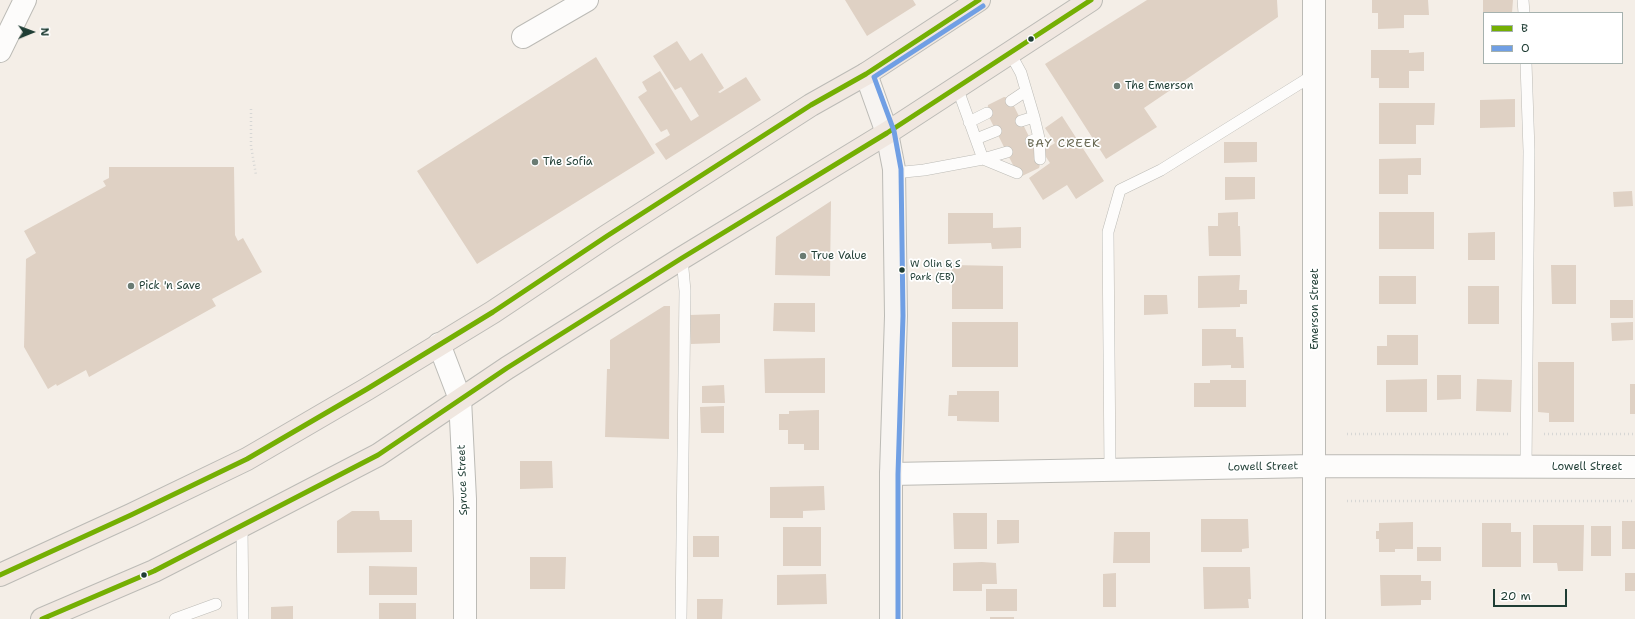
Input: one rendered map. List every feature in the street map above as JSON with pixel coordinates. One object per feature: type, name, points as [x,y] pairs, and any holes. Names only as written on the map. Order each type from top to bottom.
[{"type":"main road","points":[[0,576],[132,516],[247,459],[493,312],[811,105],[866,74],[979,0]]},
{"type":"main road","points":[[42,619],[154,570],[378,455],[507,368],[682,258],[887,133],[1091,0]]},
{"type":"street","points":[[0,51],[25,0]]},
{"type":"street","points":[[523,37],[587,0]]},
{"type":"street","name":"Emerson Street","points":[[1314,0],[1314,619]]},
{"type":"street","points":[[866,74],[887,133],[894,173],[896,316],[891,474],[891,619]]},
{"type":"street","name":"Spruce Street","points":[[439,344],[460,399],[465,499],[465,619]]},
{"type":"street","name":"Lowell Street","points":[[891,474],[1314,466],[1635,467]]},
{"type":"lane","points":[[1523,0],[1524,12]]},
{"type":"lane","points":[[1010,53],[1021,73],[1034,117],[1035,140],[1040,159]]},
{"type":"lane","points":[[1526,64],[1529,151],[1526,467]]},
{"type":"lane","points":[[1110,470],[1108,232],[1120,190],[1161,170],[1315,74]]},
{"type":"lane","points":[[957,87],[983,159],[1017,173]]},
{"type":"lane","points":[[1011,100],[1026,91]]},
{"type":"lane","points":[[969,122],[987,113]]},
{"type":"lane","points":[[1021,121],[1034,117]]},
{"type":"lane","points":[[976,139],[996,131]]},
{"type":"lane","points":[[894,173],[924,170],[983,159],[1007,152]]},
{"type":"lane","points":[[681,619],[685,291],[682,258]]},
{"type":"lane","points":[[242,526],[243,619]]},
{"type":"lane","points":[[174,619],[216,604]]},
{"type":"path","points":[[251,109],[251,146],[256,175]]},
{"type":"path","points":[[1347,434],[1635,434]]},
{"type":"path","points":[[1347,501],[1635,501]]},
{"type":"building","points":[[845,0],[913,0],[916,5],[867,36]]},
{"type":"building","name":"The Emerson","points":[[1147,0],[1277,0],[1278,17],[1144,108],[1157,127],[1106,159],[1045,64]]},
{"type":"building","points":[[1372,0],[1428,0],[1429,15],[1404,15],[1404,28],[1378,29],[1378,13],[1372,13]]},
{"type":"building","points":[[1483,0],[1513,0],[1512,12],[1483,12]]},
{"type":"building","points":[[677,41],[690,61],[702,53],[724,88],[718,92],[720,93],[746,77],[761,100],[666,160],[655,144],[670,135],[667,129],[661,132],[638,97],[647,91],[642,82],[660,71],[691,121],[699,116],[681,87],[675,90],[653,56]]},
{"type":"building","points":[[1371,50],[1409,50],[1409,53],[1424,52],[1424,71],[1409,71],[1409,88],[1379,88],[1379,78],[1371,78]]},
{"type":"building","name":"The Sofia","points":[[596,57],[655,153],[477,264],[417,171]]},
{"type":"building","points":[[1004,97],[1010,98],[1041,161],[1039,168],[1022,176],[1017,173],[987,113],[988,105]]},
{"type":"building","points":[[1515,99],[1515,127],[1480,128],[1480,100]]},
{"type":"building","points":[[1379,103],[1435,103],[1434,125],[1416,125],[1416,144],[1379,144]]},
{"type":"building","points":[[1062,116],[1104,181],[1076,199],[1067,185],[1043,200],[1029,178],[1050,163],[1042,151],[1055,143],[1045,128]]},
{"type":"building","points":[[1224,142],[1257,142],[1257,162],[1224,163]]},
{"type":"building","points":[[1421,158],[1421,175],[1408,175],[1408,194],[1379,194],[1379,159]]},
{"type":"building","name":"Pick 'n Save","points":[[109,167],[234,167],[235,235],[238,241],[243,238],[262,272],[212,299],[216,306],[89,377],[86,370],[57,386],[56,384],[48,389],[24,347],[26,259],[36,253],[24,231],[106,186],[103,181],[109,178]]},
{"type":"building","points":[[1225,177],[1255,177],[1255,199],[1225,200]]},
{"type":"building","points":[[1632,191],[1633,206],[1614,207],[1613,192]]},
{"type":"building","name":"True Value","points":[[831,201],[830,276],[775,275],[776,237]]},
{"type":"building","points":[[1238,212],[1241,256],[1209,256],[1208,226],[1218,226],[1218,213]]},
{"type":"building","points":[[1379,212],[1434,212],[1434,249],[1379,249]]},
{"type":"building","points":[[948,213],[993,213],[993,228],[1021,227],[1021,248],[992,249],[991,243],[948,244]]},
{"type":"building","points":[[1495,232],[1495,260],[1468,260],[1468,233]]},
{"type":"building","points":[[952,265],[1003,266],[1003,309],[952,309]]},
{"type":"building","points":[[1551,265],[1576,265],[1576,304],[1552,304]]},
{"type":"building","points":[[1240,275],[1239,290],[1247,290],[1247,304],[1240,304],[1240,307],[1198,308],[1198,276]]},
{"type":"building","points":[[1379,276],[1416,276],[1416,304],[1379,304]]},
{"type":"building","points":[[1468,286],[1499,286],[1499,324],[1468,324]]},
{"type":"building","points":[[1144,295],[1167,295],[1168,314],[1144,315]]},
{"type":"building","points":[[1610,300],[1633,300],[1633,318],[1610,318]]},
{"type":"building","points":[[774,303],[815,303],[815,332],[773,331]]},
{"type":"building","points":[[664,306],[670,306],[669,439],[605,437],[607,369],[610,369],[610,340]]},
{"type":"building","points":[[720,314],[720,343],[691,344],[690,315]]},
{"type":"building","points":[[952,322],[1018,322],[1018,367],[952,367]]},
{"type":"building","points":[[1633,322],[1633,340],[1612,341],[1611,323]]},
{"type":"building","points":[[1202,329],[1236,329],[1236,337],[1243,337],[1244,368],[1231,368],[1231,365],[1202,366]]},
{"type":"building","points":[[1387,335],[1418,335],[1418,365],[1377,365],[1377,346],[1387,346]]},
{"type":"building","points":[[825,358],[825,393],[765,393],[764,359]]},
{"type":"building","points":[[1538,362],[1574,362],[1574,422],[1549,422],[1549,413],[1538,412]]},
{"type":"building","points":[[1437,375],[1461,375],[1461,399],[1437,400]]},
{"type":"building","points":[[1427,379],[1427,412],[1386,412],[1386,380]]},
{"type":"building","points":[[1477,379],[1512,380],[1511,412],[1476,411]]},
{"type":"building","points":[[1210,380],[1246,380],[1246,407],[1194,407],[1194,383],[1210,383]]},
{"type":"building","points":[[1630,384],[1635,384],[1635,414],[1630,414]]},
{"type":"building","points":[[724,385],[725,403],[702,403],[702,386]]},
{"type":"building","points":[[957,391],[999,391],[999,422],[957,421],[957,416],[948,416],[949,395],[957,395]]},
{"type":"building","points":[[724,406],[724,433],[701,433],[700,407]]},
{"type":"building","points":[[819,410],[819,450],[804,450],[804,444],[788,444],[788,430],[779,430],[779,414],[789,414],[789,411]]},
{"type":"building","points":[[520,461],[552,461],[553,488],[520,489]]},
{"type":"building","points":[[824,486],[825,510],[803,511],[803,518],[770,518],[770,487]]},
{"type":"building","points":[[352,511],[379,511],[380,520],[412,520],[412,552],[337,553],[337,521]]},
{"type":"building","points":[[953,513],[987,513],[987,549],[954,549]]},
{"type":"building","points":[[1201,519],[1248,519],[1249,548],[1242,549],[1242,552],[1201,552]]},
{"type":"building","points":[[997,520],[1019,520],[1019,543],[997,544]]},
{"type":"building","points":[[1622,521],[1635,521],[1635,549],[1622,549]]},
{"type":"building","points":[[1413,522],[1413,549],[1395,549],[1395,552],[1379,552],[1379,539],[1376,539],[1376,531],[1379,531],[1379,523]]},
{"type":"building","points":[[1482,523],[1511,523],[1511,532],[1521,532],[1521,567],[1482,567]]},
{"type":"building","points":[[1533,525],[1584,525],[1583,571],[1558,571],[1557,563],[1533,563]]},
{"type":"building","points":[[1591,526],[1611,526],[1611,556],[1591,556]]},
{"type":"building","points":[[783,527],[821,527],[821,566],[783,566]]},
{"type":"building","points":[[1114,532],[1150,532],[1150,563],[1113,563]]},
{"type":"building","points":[[693,536],[719,536],[719,557],[693,557]]},
{"type":"building","points":[[1417,547],[1441,547],[1441,561],[1417,561]]},
{"type":"building","points":[[530,557],[566,557],[565,589],[530,589]]},
{"type":"building","points":[[953,563],[996,563],[997,584],[982,584],[982,591],[953,591]]},
{"type":"building","points":[[369,566],[417,567],[417,595],[369,595]]},
{"type":"building","points":[[1203,567],[1250,567],[1251,599],[1248,599],[1249,608],[1204,609]]},
{"type":"building","points":[[1116,573],[1116,607],[1103,607],[1103,574]]},
{"type":"building","points":[[1625,573],[1635,573],[1635,591],[1625,591]]},
{"type":"building","points":[[826,574],[827,604],[777,605],[777,575]]},
{"type":"building","points":[[1380,575],[1421,575],[1421,581],[1431,581],[1431,600],[1421,600],[1421,605],[1381,606]]},
{"type":"building","points":[[986,589],[1017,589],[1017,611],[986,611]]},
{"type":"building","points":[[697,599],[723,599],[722,619],[697,619]]},
{"type":"building","points":[[379,603],[416,603],[416,619],[379,619]]},
{"type":"building","points":[[293,606],[293,619],[271,619],[271,607]]},
{"type":"building","points":[[990,617],[1014,617],[1014,619],[990,619]]},
{"type":"transit line","name":"B","points":[[0,575],[131,515],[247,459],[367,389],[493,312],[607,236],[811,105],[866,74],[979,0]]},
{"type":"transit line","name":"B","points":[[42,619],[154,571],[378,455],[507,368],[682,258],[887,133],[1091,0]]},
{"type":"transit line","name":"O","points":[[898,619],[898,474],[903,316],[901,169],[894,131],[874,77],[983,6]]},
{"type":"place","name":"The Emerson","points":[[1117,86]]},
{"type":"place","name":"The Sofia","points":[[535,162]]},
{"type":"place","name":"True Value","points":[[803,256]]},
{"type":"place","name":"W Olin & S Park (EB)","points":[[902,270]]},
{"type":"place","name":"Pick 'n Save","points":[[131,286]]},
{"type":"district","name":"BAY CREEK","points":[[1064,144]]}]
